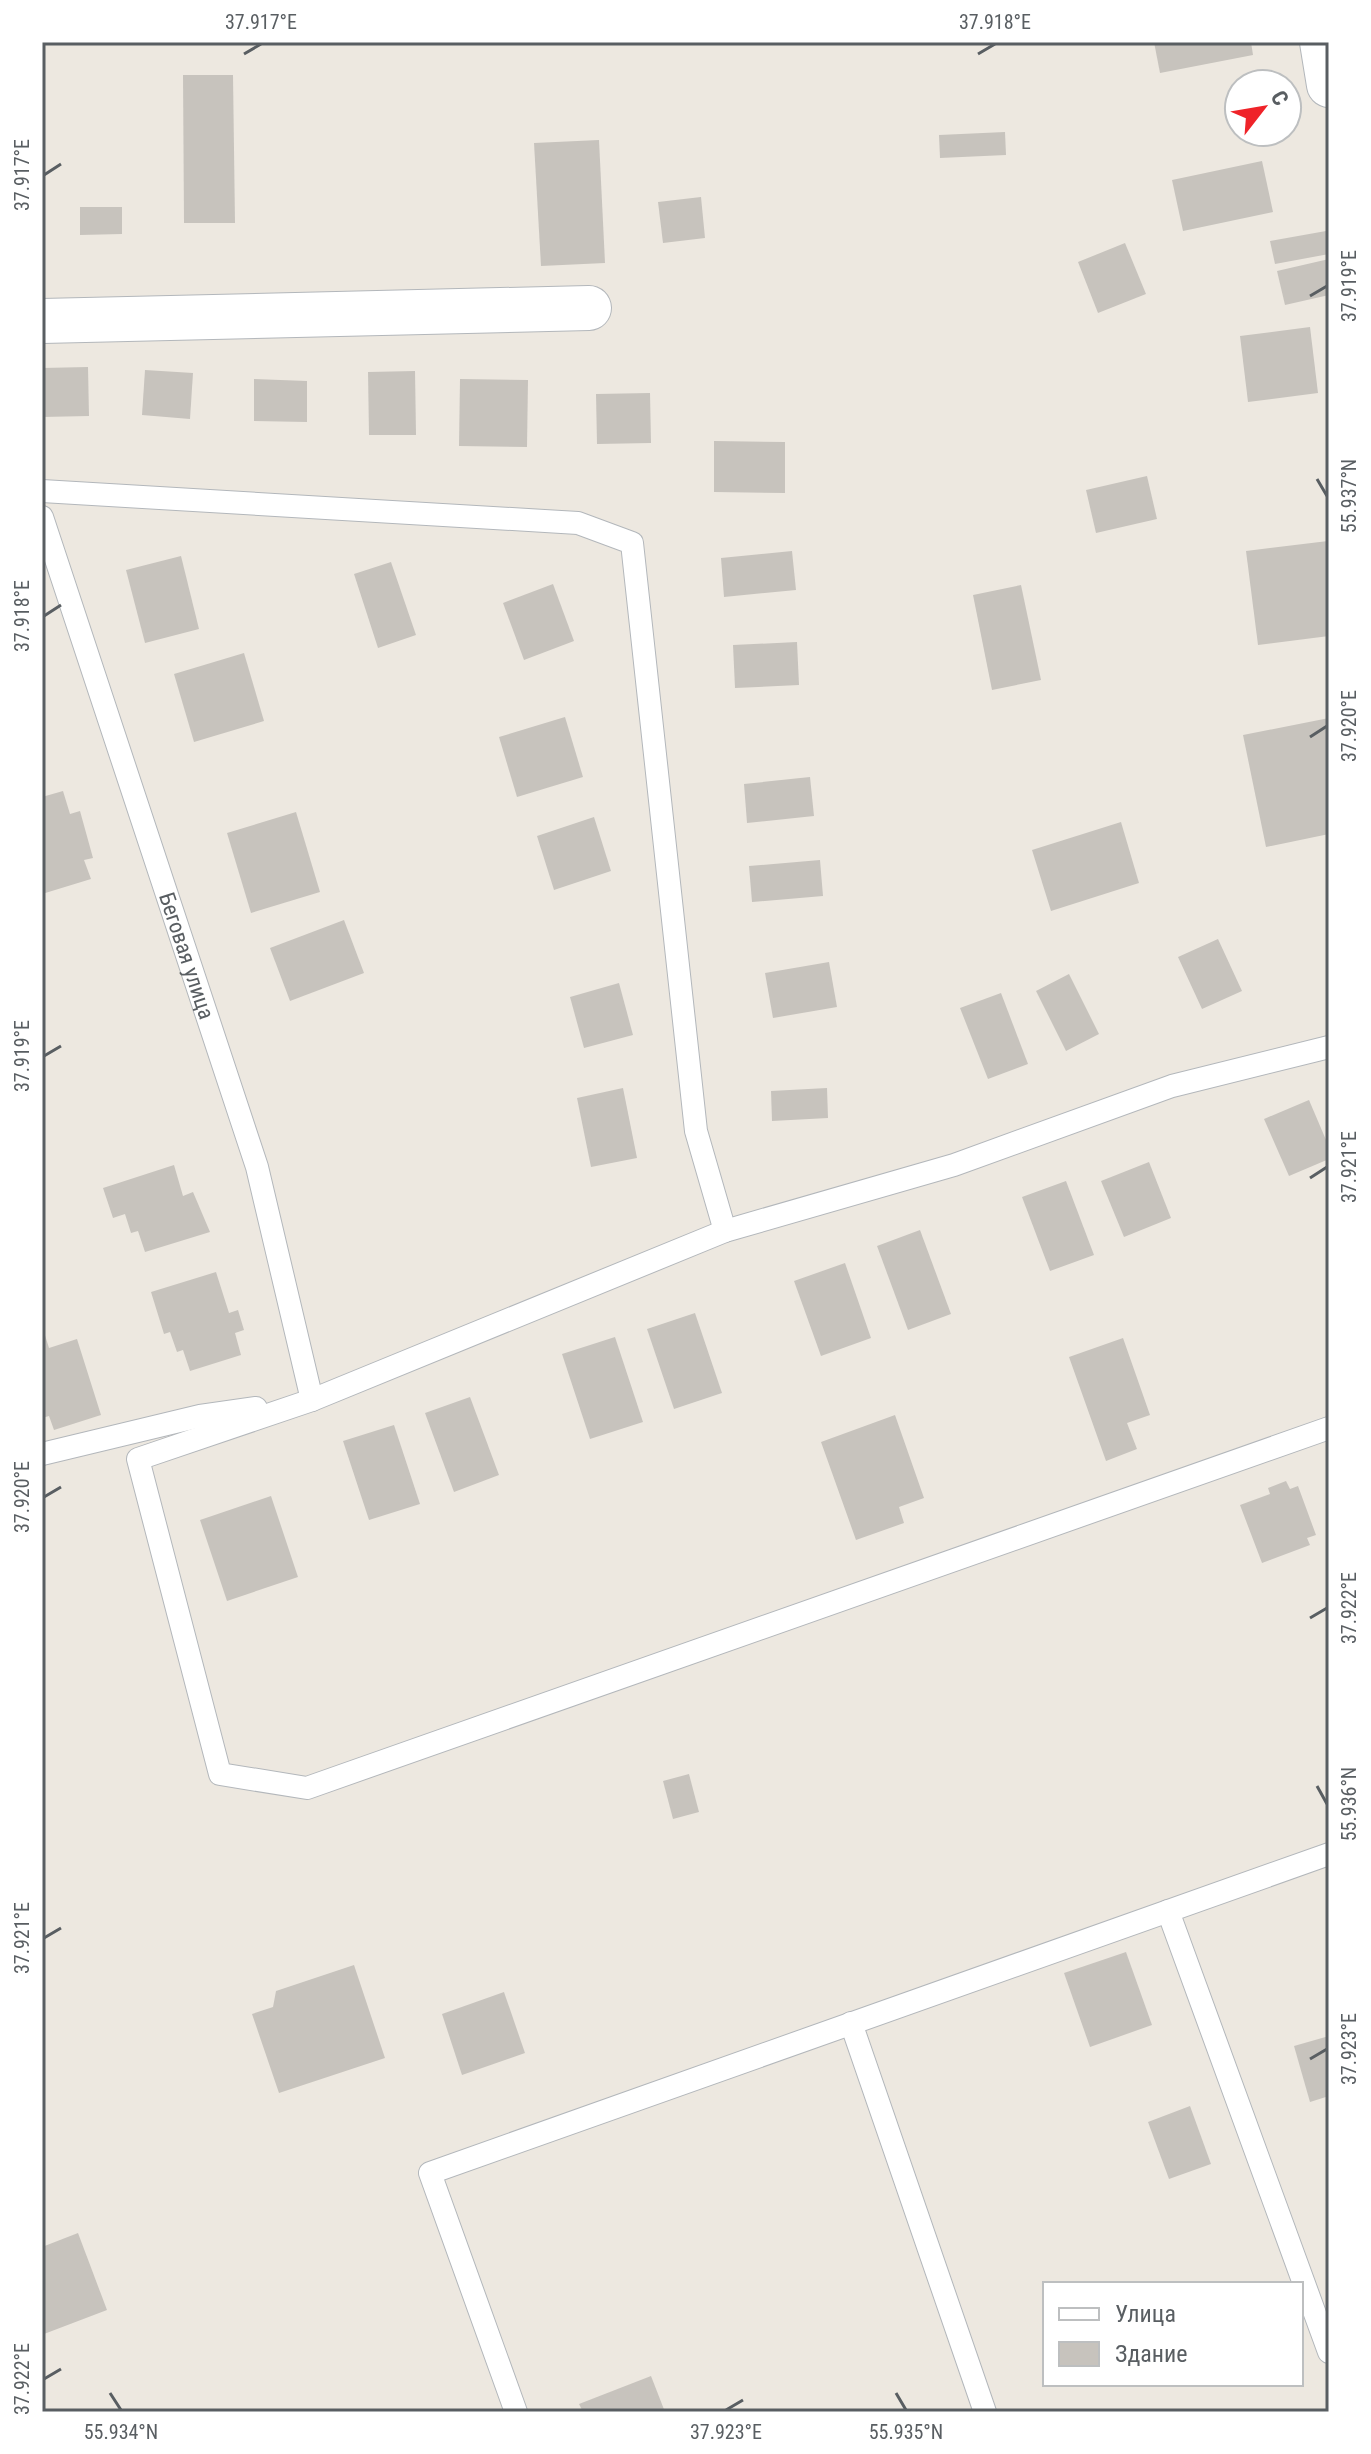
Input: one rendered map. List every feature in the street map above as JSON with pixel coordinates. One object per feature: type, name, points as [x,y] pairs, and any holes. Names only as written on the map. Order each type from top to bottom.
[{"type":"street","points":[[1322,42],[1329,85]]},
{"type":"street","points":[[42,321],[589,308]]},
{"type":"lane","points":[[42,491],[578,523],[632,543],[696,1131],[725,1231]]},
{"type":"lane","name":"Беговая улица","points":[[42,517],[257,1167],[312,1400]]},
{"type":"lane","points":[[1329,1047],[1172,1086],[954,1165],[725,1231],[312,1400],[138,1459],[220,1774],[307,1788],[1329,1428]]},
{"type":"lane","points":[[42,1454],[200,1416],[312,1400]]},
{"type":"lane","points":[[516,2412],[430,2173],[1329,1854]]},
{"type":"lane","points":[[1168,1911],[1329,2352]]},
{"type":"lane","points":[[851,2023],[985,2412]]},
{"type":"building","points":[[1154,42],[1251,42],[1253,55],[1160,73]]},
{"type":"building","points":[[183,75],[233,75],[235,223],[184,223]]},
{"type":"building","points":[[1005,132],[1006,155],[940,158],[939,135]]},
{"type":"building","points":[[599,140],[605,263],[541,266],[534,143]]},
{"type":"building","points":[[1262,161],[1273,212],[1183,231],[1172,180]]},
{"type":"building","points":[[701,197],[705,238],[663,243],[658,202]]},
{"type":"building","points":[[80,207],[122,207],[122,234],[80,235]]},
{"type":"building","points":[[1326,231],[1329,254],[1275,264],[1270,241]]},
{"type":"building","points":[[1125,243],[1146,294],[1098,313],[1078,262]]},
{"type":"building","points":[[1329,259],[1329,295],[1285,305],[1277,271]]},
{"type":"building","points":[[1310,327],[1318,393],[1248,402],[1240,336]]},
{"type":"building","points":[[88,367],[89,416],[42,417],[42,368]]},
{"type":"building","points":[[145,370],[193,373],[190,419],[142,415]]},
{"type":"building","points":[[415,371],[416,435],[369,435],[368,372]]},
{"type":"building","points":[[254,379],[307,381],[307,422],[254,421]]},
{"type":"building","points":[[460,379],[528,380],[527,447],[459,446]]},
{"type":"building","points":[[650,393],[651,443],[597,444],[596,394]]},
{"type":"building","points":[[714,441],[785,442],[785,493],[714,492]]},
{"type":"building","points":[[1147,476],[1157,519],[1096,533],[1086,490]]},
{"type":"building","points":[[1328,541],[1329,636],[1258,645],[1246,551]]},
{"type":"building","points":[[792,551],[796,590],[724,597],[721,558]]},
{"type":"building","points":[[181,556],[199,629],[145,643],[126,570]]},
{"type":"building","points":[[391,562],[416,635],[378,648],[354,574]]},
{"type":"building","points":[[553,584],[574,641],[524,660],[503,603]]},
{"type":"building","points":[[1021,585],[1041,680],[992,690],[973,595]]},
{"type":"building","points":[[797,642],[799,685],[735,688],[733,645]]},
{"type":"building","points":[[244,653],[264,721],[194,742],[174,674]]},
{"type":"building","points":[[565,717],[583,777],[517,797],[499,737]]},
{"type":"building","points":[[1329,718],[1329,834],[1266,847],[1243,735]]},
{"type":"building","points":[[810,777],[814,816],[747,823],[744,784]]},
{"type":"building","points":[[63,791],[70,814],[80,811],[93,858],[84,860],[91,879],[42,894],[42,797]]},
{"type":"building","points":[[296,812],[320,892],[251,913],[227,833]]},
{"type":"building","points":[[594,817],[611,871],[554,890],[537,836]]},
{"type":"building","points":[[1121,822],[1139,883],[1051,911],[1032,850]]},
{"type":"building","points":[[820,860],[823,896],[752,902],[749,866]]},
{"type":"building","points":[[344,920],[364,973],[290,1001],[270,948]]},
{"type":"building","points":[[1218,939],[1242,991],[1202,1009],[1178,957]]},
{"type":"building","points":[[829,962],[837,1007],[773,1018],[765,973]]},
{"type":"building","points":[[1069,974],[1099,1034],[1066,1051],[1036,991]]},
{"type":"building","points":[[619,983],[633,1035],[584,1048],[570,997]]},
{"type":"building","points":[[1001,993],[1028,1064],[988,1079],[960,1008]]},
{"type":"building","points":[[623,1088],[637,1158],[591,1167],[577,1098]]},
{"type":"building","points":[[827,1088],[828,1118],[772,1121],[771,1091]]},
{"type":"building","points":[[1309,1100],[1329,1147],[1329,1159],[1289,1176],[1264,1119]]},
{"type":"building","points":[[1149,1162],[1171,1218],[1124,1237],[1101,1181]]},
{"type":"building","points":[[174,1165],[183,1196],[193,1192],[210,1232],[145,1252],[138,1231],[131,1233],[125,1214],[113,1218],[103,1188]]},
{"type":"building","points":[[1066,1181],[1094,1255],[1050,1271],[1022,1197]]},
{"type":"building","points":[[920,1230],[951,1314],[908,1330],[877,1246]]},
{"type":"building","points":[[845,1263],[871,1338],[821,1356],[794,1281]]},
{"type":"building","points":[[216,1272],[229,1313],[238,1310],[244,1330],[235,1333],[241,1355],[190,1371],[183,1350],[177,1352],[170,1332],[164,1334],[151,1292]]},
{"type":"building","points":[[695,1313],[722,1393],[674,1409],[647,1329]]},
{"type":"building","points":[[43,1329],[49,1348],[77,1339],[101,1415],[54,1430],[49,1416],[42,1418]]},
{"type":"building","points":[[615,1337],[643,1422],[590,1439],[562,1354]]},
{"type":"building","points":[[1123,1338],[1150,1415],[1127,1423],[1137,1449],[1106,1461],[1069,1357]]},
{"type":"building","points":[[470,1397],[499,1475],[454,1492],[425,1413]]},
{"type":"building","points":[[895,1415],[924,1498],[899,1507],[904,1523],[856,1540],[821,1442]]},
{"type":"building","points":[[394,1425],[420,1504],[369,1520],[343,1441]]},
{"type":"building","points":[[1286,1481],[1290,1489],[1298,1486],[1316,1535],[1307,1538],[1310,1545],[1262,1563],[1240,1505],[1270,1494],[1268,1488]]},
{"type":"building","points":[[271,1496],[298,1577],[227,1601],[200,1520]]},
{"type":"building","points":[[689,1774],[699,1812],[673,1819],[663,1781]]},
{"type":"building","points":[[1126,1952],[1152,2025],[1090,2047],[1064,1973]]},
{"type":"building","points":[[354,1965],[385,2058],[279,2093],[252,2014],[273,2007],[276,1991]]},
{"type":"building","points":[[504,1992],[525,2053],[462,2075],[442,2014]]},
{"type":"building","points":[[1329,2036],[1329,2096],[1310,2102],[1294,2046]]},
{"type":"building","points":[[1190,2106],[1211,2164],[1169,2179],[1148,2122]]},
{"type":"building","points":[[78,2233],[107,2310],[44,2334],[42,2247]]},
{"type":"building","points":[[651,2376],[665,2412],[583,2412],[579,2404]]}]
